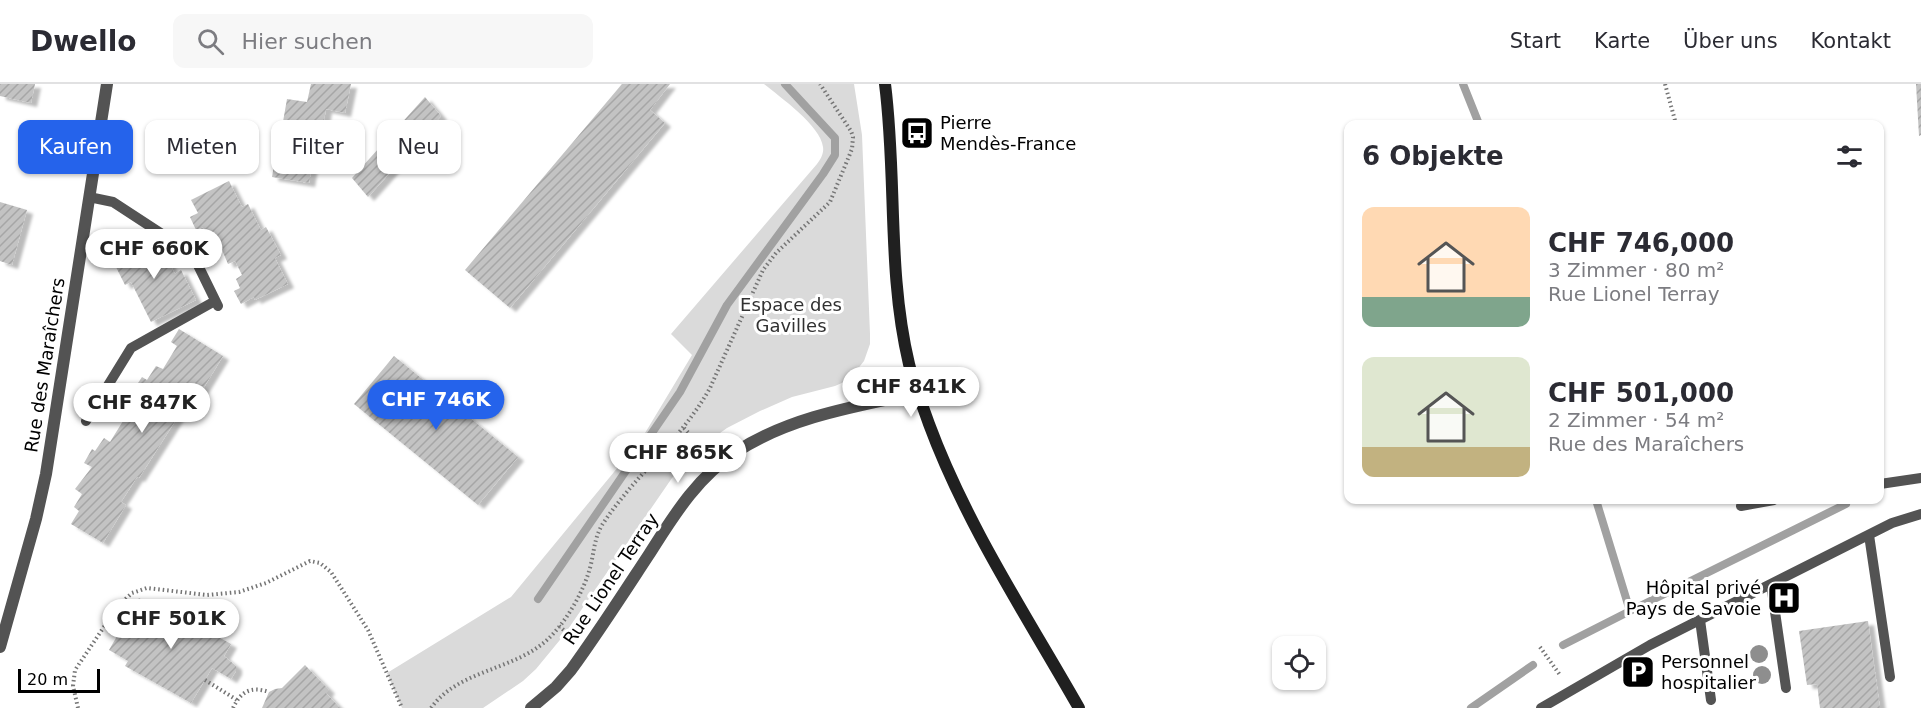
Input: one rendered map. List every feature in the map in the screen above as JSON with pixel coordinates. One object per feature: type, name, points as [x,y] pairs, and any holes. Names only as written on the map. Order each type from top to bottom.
[{"type":"main road","points":[[885,84],[896,277],[905,345],[918,393],[938,448],[966,508],[1079,708]]},
{"type":"street","name":"Rue des Maraîchers","points":[[0,647],[36,519],[46,474],[107,84]]},
{"type":"street","name":"Rue Lionel Terray","points":[[531,708],[556,687],[571,670],[681,505],[704,477],[718,465],[748,445],[802,421],[918,393]]},
{"type":"lane","points":[[86,421],[131,348],[217,304],[194,257],[188,251],[113,201],[89,196]]},
{"type":"lane","points":[[1884,483],[1921,478]]},
{"type":"lane","points":[[1741,506],[1752,504]]},
{"type":"lane","points":[[1541,708],[1650,645],[1892,523],[1921,514]]},
{"type":"lane","points":[[1869,535],[1890,677]]},
{"type":"lane","points":[[1771,584],[1786,688]]},
{"type":"lane","points":[[1700,620],[1711,700]]},
{"type":"path","points":[[431,708],[459,684],[478,674],[523,657],[552,635],[584,585],[595,540],[602,525],[684,428],[710,388],[763,270],[776,253],[824,209],[834,193],[852,149],[853,137],[845,119],[827,98],[820,84]]},
{"type":"path","points":[[1665,84],[1675,120]]},
{"type":"path","points":[[684,428],[718,465]]},
{"type":"path","points":[[78,708],[73,686],[75,670],[118,606],[132,593],[147,588],[207,595],[239,592],[266,583],[310,561],[320,563],[331,572],[368,630],[402,708]]},
{"type":"path","points":[[1540,646],[1571,690]]},
{"type":"path","points":[[205,680],[237,700]]},
{"type":"path","points":[[233,708],[237,700],[248,690],[257,688],[269,692]]},
{"type":"green space","name":"Espace des Gavilles","points":[[764,84],[854,84],[862,135],[870,334],[870,344],[864,361],[844,382],[792,397],[760,411],[727,428],[699,448],[672,478],[564,635],[523,681],[483,708],[402,708],[387,673],[511,597],[642,438],[692,355],[671,334],[820,160],[823,147],[815,130],[799,112]]},
{"type":"building","points":[[0,84],[35,84],[31,103],[0,96]]},
{"type":"building","points":[[311,84],[351,84],[345,113],[326,109],[324,120],[283,120],[287,99],[307,102]]},
{"type":"building","points":[[622,84],[670,84],[650,110],[665,123],[510,308],[465,270]]},
{"type":"building","points":[[1916,84],[1921,84],[1921,135],[1919,136]]},
{"type":"building","points":[[425,97],[441,116],[437,120],[404,120]]},
{"type":"building","points":[[377,150],[377,174],[389,174],[368,197],[352,178],[356,174],[365,174],[365,164]]},
{"type":"building","points":[[273,174],[311,174],[309,183],[272,177]]},
{"type":"building","points":[[229,181],[242,207],[248,204],[261,230],[266,227],[281,255],[275,258],[288,284],[255,300],[254,297],[241,304],[234,291],[240,288],[236,279],[242,275],[235,261],[228,264],[217,238],[210,242],[203,227],[196,230],[190,217],[198,213],[191,200]]},
{"type":"building","points":[[0,202],[27,210],[12,265],[0,261]]},
{"type":"building","points":[[149,239],[156,252],[162,249],[175,274],[181,270],[196,300],[151,322],[131,282],[125,285],[112,259]]},
{"type":"building","points":[[179,329],[223,356],[192,407],[186,404],[139,478],[137,477],[121,502],[126,505],[103,543],[71,524],[79,511],[74,507],[82,494],[75,489],[92,467],[84,463],[92,449],[95,451],[104,438],[110,442],[141,392],[134,389],[142,377],[147,380],[156,366],[163,369],[177,346],[171,342]]},
{"type":"building","points":[[394,356],[518,457],[478,505],[354,404]]},
{"type":"building","points":[[139,598],[158,609],[161,604],[182,616],[176,626],[186,631],[191,622],[231,644],[224,656],[236,666],[231,679],[212,668],[191,703],[125,666],[128,661],[109,650]]},
{"type":"building","points":[[1868,621],[1880,708],[1820,708],[1817,684],[1807,685],[1799,631]]},
{"type":"building","points":[[305,665],[329,690],[326,693],[340,708],[262,708],[269,692],[282,688]]},
{"type":"waterway","points":[[538,599],[680,392],[727,305],[835,155],[835,138],[785,84]]},
{"type":"waterway","points":[[1463,84],[1477,120]]},
{"type":"waterway","points":[[1563,645],[1630,611],[1597,504]]},
{"type":"waterway","points":[[1630,611],[1846,504]]},
{"type":"waterway","points":[[1471,708],[1533,665]]},
{"type":"place","name":"Pierre Mendès-France","points":[[917,133]]},
{"type":"place","name":"Hôpital privé Pays de Savoie","points":[[1784,598]]},
{"type":"place","name":"Personnel hospitalier","points":[[1638,672]]}]
